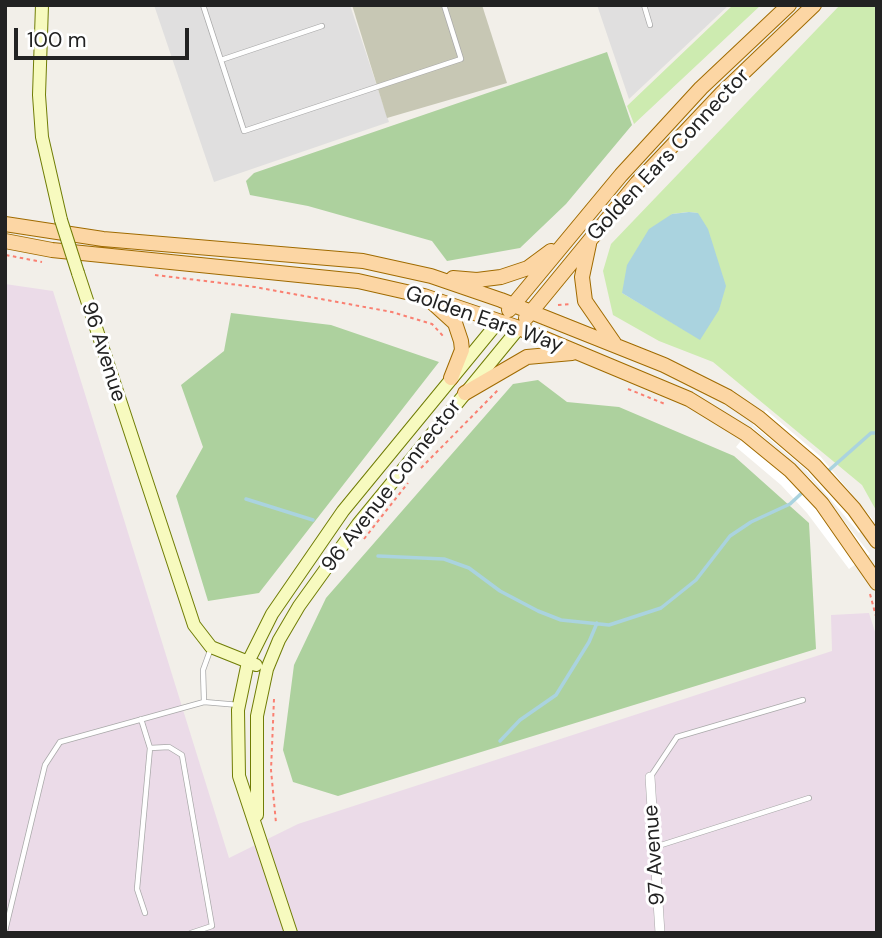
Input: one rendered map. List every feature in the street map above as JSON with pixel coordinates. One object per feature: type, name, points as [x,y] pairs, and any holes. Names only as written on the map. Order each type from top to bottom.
[{"type":"main road","name":"96 Avenue","points":[[42,5],[39,82],[41,127],[61,220],[189,611],[200,636],[211,647]]},
{"type":"main road","name":"Golden Ears Connector","points":[[514,305],[621,175],[701,88],[789,5]]},
{"type":"main road","name":"Golden Ears Connector","points":[[532,312],[637,183],[722,93],[814,5]]},
{"type":"main road","name":"Golden Ears Way","points":[[5,224],[103,239],[323,256],[431,276],[514,305],[699,380],[759,418],[814,465],[877,541]]},
{"type":"main road","points":[[431,276],[477,280],[501,277],[528,268],[572,236]]},
{"type":"main road","name":"Golden Ears Way","points":[[5,241],[52,250],[358,281],[424,296],[519,328],[689,399],[746,434],[805,485],[862,559],[877,583]]},
{"type":"main road","points":[[589,242],[582,277],[585,301],[615,344]]},
{"type":"main road","points":[[424,296],[448,314],[459,331],[462,350],[451,378]]},
{"type":"main road","name":"96 Avenue Connector","points":[[248,662],[272,614],[343,511],[514,305]]},
{"type":"main road","name":"96 Avenue Connector","points":[[267,669],[279,640],[358,524],[532,312]]},
{"type":"main road","points":[[465,393],[527,358],[576,352]]},
{"type":"main road","points":[[211,647],[267,669],[256,738],[257,829]]},
{"type":"main road","points":[[248,662],[239,705],[239,776],[291,933]]},
{"type":"street","name":"97 Avenue","points":[[650,777],[660,933]]},
{"type":"lane","points":[[203,5],[244,131],[461,59],[444,5]]},
{"type":"lane","points":[[644,5],[650,24]]},
{"type":"lane","points":[[221,60],[322,26]]},
{"type":"lane","points":[[204,702],[203,670],[211,647]]},
{"type":"lane","points":[[650,777],[677,737],[803,700]]},
{"type":"lane","points":[[5,931],[45,765],[60,741],[204,702],[239,705]]},
{"type":"lane","points":[[141,719],[150,748],[137,889],[145,913]]},
{"type":"lane","points":[[150,748],[169,747],[182,755],[212,926],[191,933]]},
{"type":"lane","points":[[654,848],[809,798]]},
{"type":"path","points":[[150,274],[255,287],[392,312],[432,324],[444,337]]},
{"type":"path","points":[[558,305],[576,304]]},
{"type":"path","points":[[619,383],[642,397],[673,407]]},
{"type":"path","points":[[419,470],[500,387]]},
{"type":"path","points":[[360,544],[411,480]]},
{"type":"path","points":[[276,690],[271,716],[271,771],[276,823]]},
{"type":"shaded area","points":[[154,5],[350,5],[389,122],[214,182]]},
{"type":"shaded area","points":[[352,5],[482,5],[507,83],[387,118]]},
{"type":"shaded area","points":[[597,5],[729,5],[629,99]]},
{"type":"shaded area","points":[[5,284],[53,291],[229,858],[298,824],[832,651],[831,615],[869,613],[877,638],[877,933],[5,933]]},
{"type":"green space","points":[[733,5],[761,5],[634,124],[627,106]]},
{"type":"green space","points":[[840,5],[877,5],[877,512],[862,485],[713,362],[659,341],[613,315],[603,271],[611,244]],"holes":[[[698,213],[700,339],[622,293],[672,214]]]},
{"type":"green space","points":[[607,52],[632,125],[566,204],[520,248],[447,261],[432,241],[308,206],[250,195],[246,181],[254,173]]},
{"type":"green space","points":[[231,313],[331,325],[439,362],[259,593],[208,601],[176,496],[203,447],[181,385],[224,351]]},
{"type":"green space","points":[[538,380],[567,402],[619,407],[734,456],[809,523],[816,649],[338,796],[293,782],[283,750],[294,665],[326,598],[513,384]]},
{"type":"water","points":[[698,213],[708,229],[726,286],[719,310],[700,340],[622,293],[627,265],[649,229],[672,214]]},
{"type":"pier","points":[[766,410],[820,456],[874,521],[859,533],[805,469],[753,425]]},
{"type":"pier","points":[[752,427],[811,479],[870,554],[849,569],[807,513],[781,485],[736,447]]},
{"type":"waterway","points":[[827,472],[871,433],[877,433]]},
{"type":"waterway","points":[[378,556],[444,559],[469,568],[500,591],[538,611],[561,620],[609,625],[661,608],[696,580],[730,536],[751,522],[790,504],[805,490]]},
{"type":"waterway","points":[[246,499],[313,520]]},
{"type":"waterway","points":[[500,741],[520,720],[556,695],[589,642],[597,623]]}]
